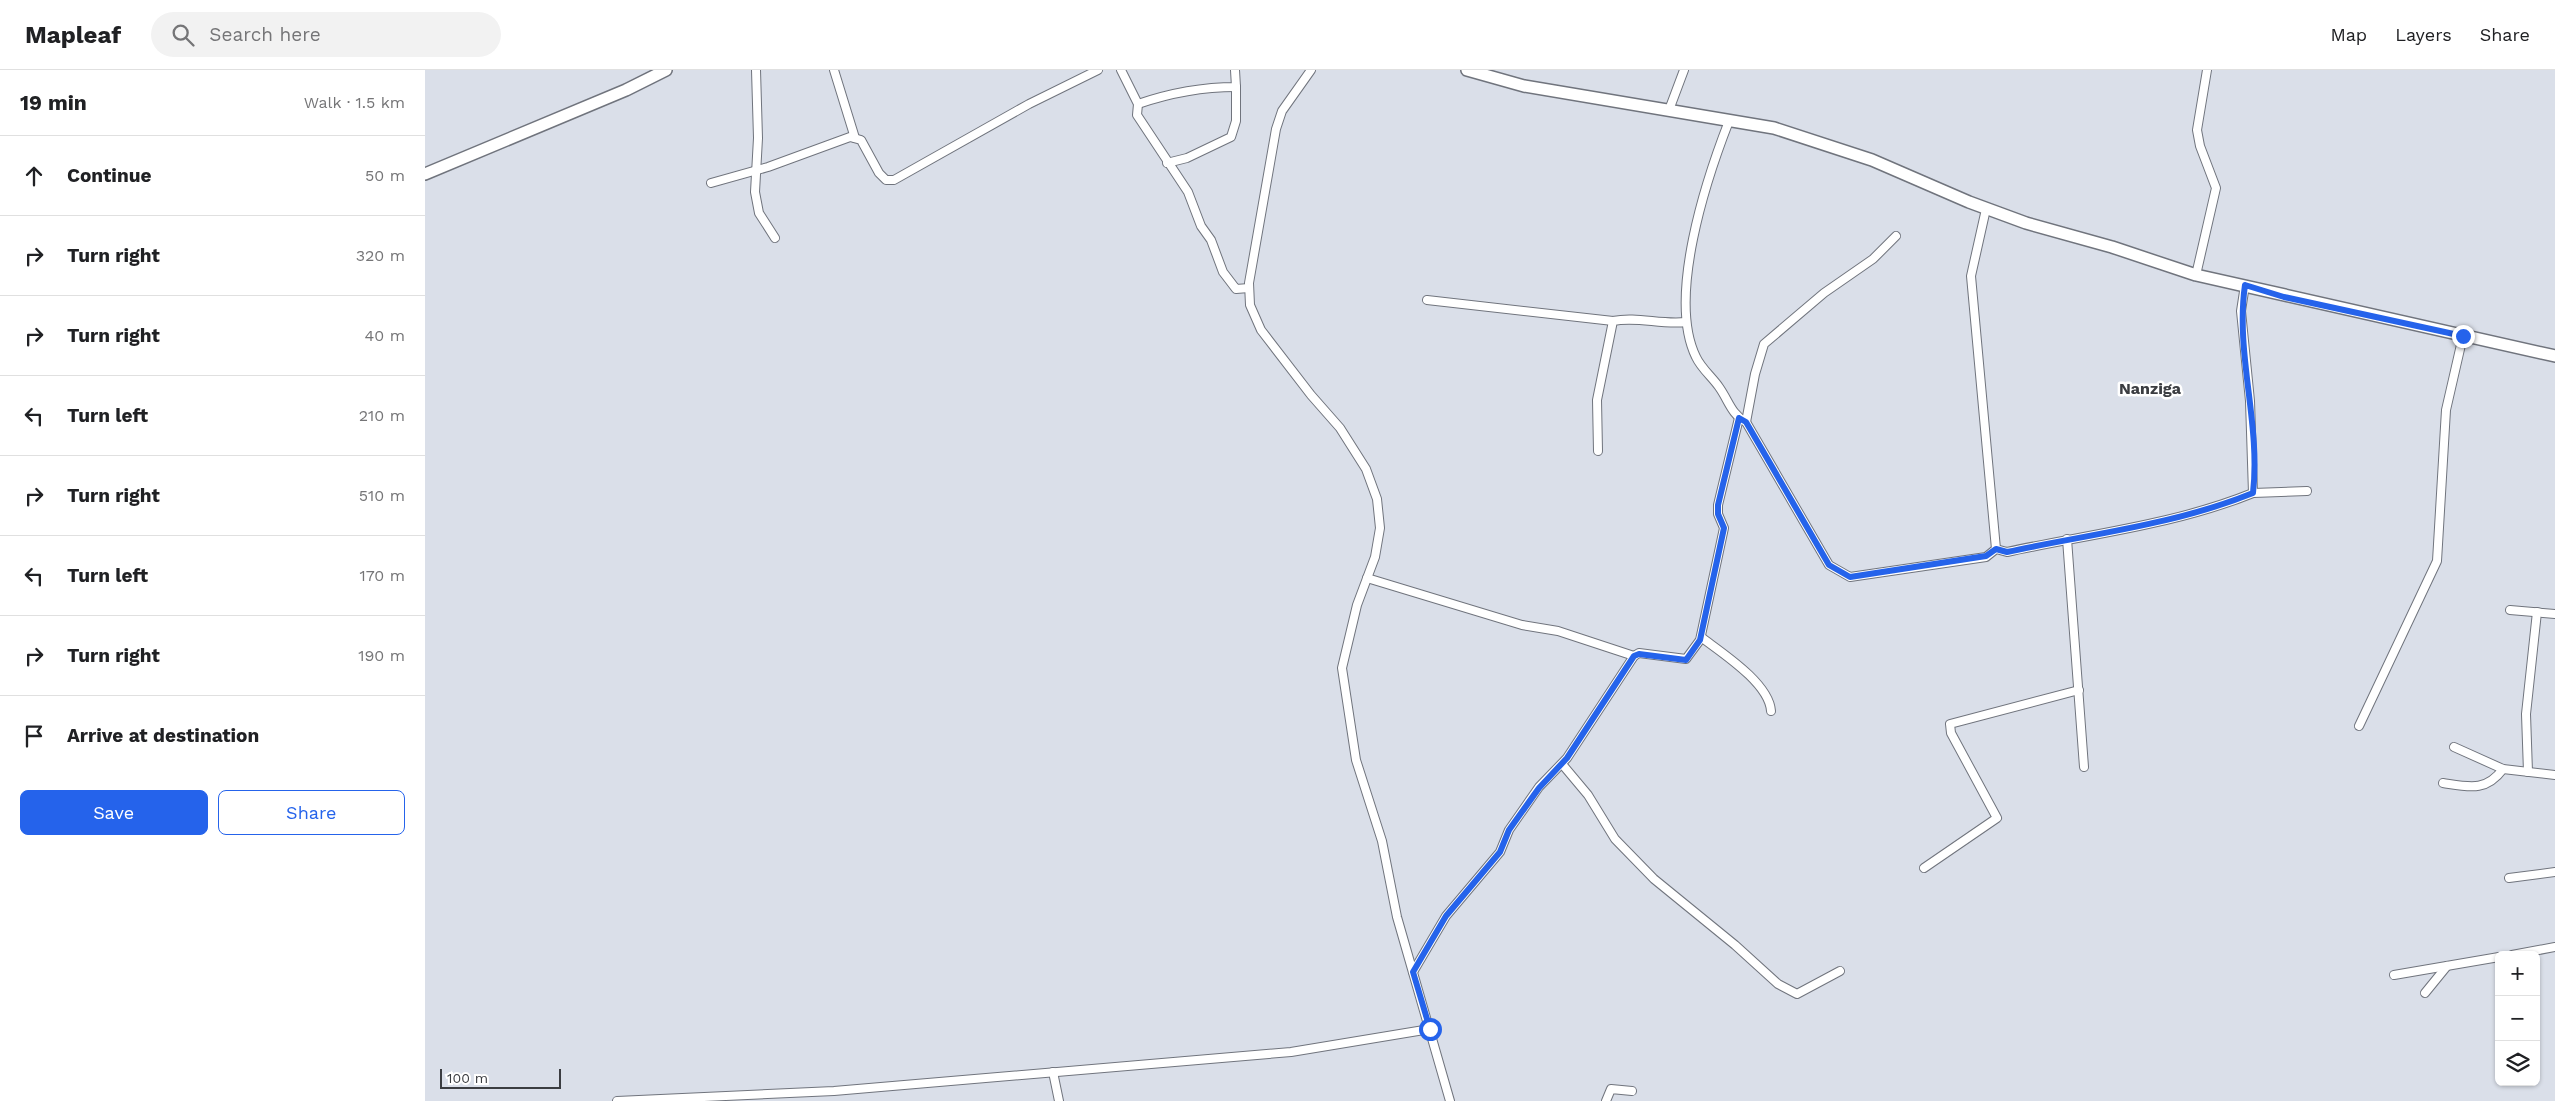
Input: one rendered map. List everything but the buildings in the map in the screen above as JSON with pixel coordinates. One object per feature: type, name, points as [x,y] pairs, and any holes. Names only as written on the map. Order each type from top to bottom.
[{"type":"street","points":[[425,174],[626,90],[666,70]]},
{"type":"street","points":[[756,70],[759,97],[755,192],[759,213],[775,238]]},
{"type":"street","points":[[834,70],[855,138]]},
{"type":"street","points":[[711,183],[756,170],[850,137],[861,140],[879,173],[886,180],[894,180],[1029,104],[1098,70]]},
{"type":"street","points":[[1121,70],[1138,104],[1137,115],[1188,192],[1201,226],[1211,240],[1223,272],[1236,289],[1249,288]]},
{"type":"street","points":[[1167,163],[1187,158],[1231,137],[1236,121],[1235,70]]},
{"type":"street","points":[[1311,70],[1282,111],[1276,129],[1249,288],[1250,305],[1261,330],[1311,396],[1340,428],[1367,470],[1377,499],[1380,528],[1375,557],[1357,605],[1342,668],[1357,760],[1383,841],[1397,917],[1450,1101]]},
{"type":"street","points":[[1467,70],[1669,110],[1774,128],[1867,158],[1986,209],[2196,275],[2245,285],[2284,297],[2555,356]]},
{"type":"street","points":[[1669,110],[1684,70]]},
{"type":"street","points":[[2196,275],[2216,188],[2199,146],[2197,130],[2207,70]]},
{"type":"street","points":[[1138,104],[1176,92],[1214,87],[1235,87]]},
{"type":"street","points":[[1729,121],[1717,152],[1689,257],[1685,284],[1686,322],[1696,358],[1743,420],[1829,565],[1850,577],[1986,556],[1996,549]]},
{"type":"street","points":[[1986,209],[1971,276],[1996,549]]},
{"type":"street","points":[[1413,972],[1446,916],[1500,852],[1509,830],[1539,788],[1562,764],[1634,656],[1639,654],[1686,660],[1692,654],[1701,637],[1724,528],[1718,514],[1718,505],[1763,344],[1824,293],[1873,259],[1896,236]]},
{"type":"street","points":[[2245,285],[2241,311],[2250,401],[2253,493]]},
{"type":"street","points":[[1427,300],[1613,321],[1622,319],[1669,324],[1686,322]]},
{"type":"street","points":[[1599,451],[1597,400],[1613,321]]},
{"type":"street","points":[[2359,726],[2437,561],[2446,410],[2463,336]]},
{"type":"street","points":[[1996,549],[2007,552],[2173,520],[2224,505],[2253,493],[2307,491]]},
{"type":"street","points":[[2067,539],[2084,767]]},
{"type":"street","points":[[1367,578],[1522,625],[1558,630],[1634,656]]},
{"type":"street","points":[[2510,610],[2555,614]]},
{"type":"street","points":[[2527,772],[2526,714],[2537,612]]},
{"type":"street","points":[[1701,637],[1743,669],[1763,692],[1770,703],[1771,711]]},
{"type":"street","points":[[1924,868],[1997,818],[1951,733],[1950,724],[2079,690]]},
{"type":"street","points":[[2454,747],[2503,769],[2555,775]]},
{"type":"street","points":[[1562,764],[1588,795],[1615,839],[1647,872],[1778,984],[1797,994],[1840,971]]},
{"type":"street","points":[[2443,783],[2481,786],[2496,779],[2503,769]]},
{"type":"street","points":[[2509,878],[2555,872]]},
{"type":"street","points":[[2534,951],[2555,947]]},
{"type":"street","points":[[2393,975],[2495,958]]},
{"type":"street","points":[[2425,993],[2447,966]]},
{"type":"street","points":[[617,1101],[833,1092],[1291,1052],[1430,1029]]},
{"type":"street","points":[[1053,1072],[1059,1101]]},
{"type":"street","points":[[1606,1101],[1611,1089],[1632,1091]]},
{"type":"district","name":"Nanziga","points":[[2150,388]]},
{"type":"route","points":[[1430,1029],[1413,972],[1446,916],[1500,852],[1509,830],[1539,788],[1567,758],[1634,656],[1639,654],[1660,655],[1686,660],[1700,640],[1724,528],[1718,514],[1718,505],[1739,418],[1746,422],[1829,565],[1850,577],[1986,556],[1996,549],[2007,552],[2076,537],[2173,520],[2224,505],[2253,493],[2250,401],[2241,311],[2245,285],[2284,297],[2463,336]]}]
